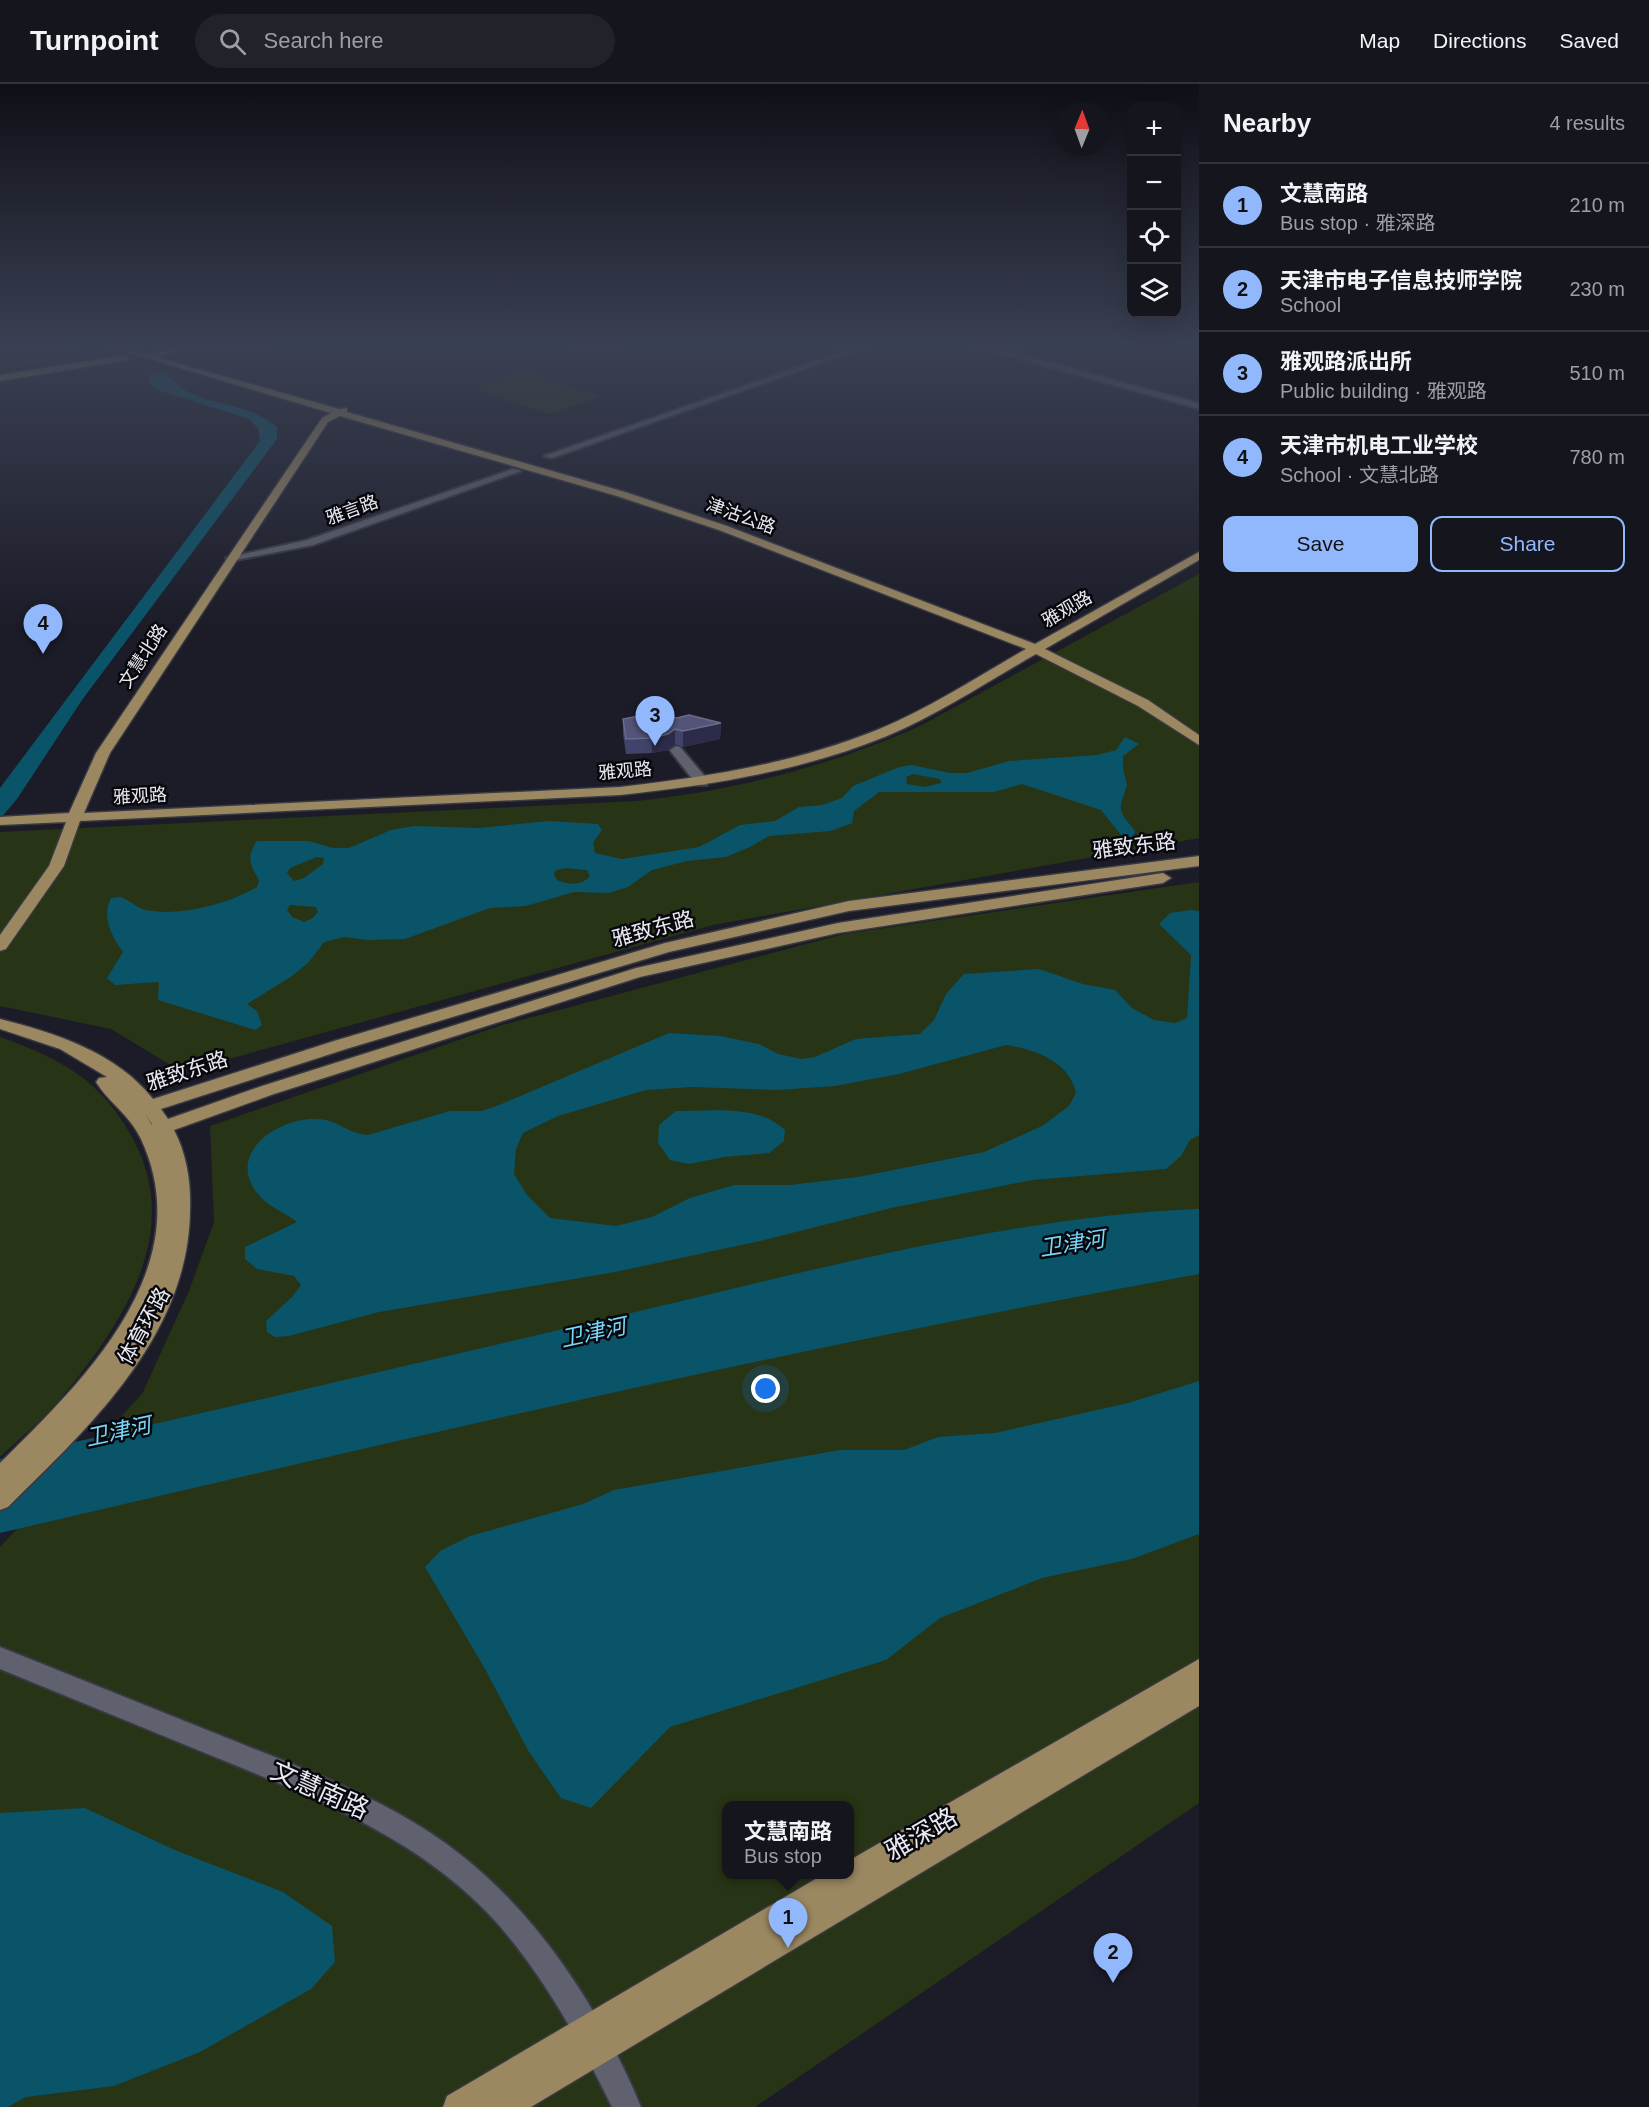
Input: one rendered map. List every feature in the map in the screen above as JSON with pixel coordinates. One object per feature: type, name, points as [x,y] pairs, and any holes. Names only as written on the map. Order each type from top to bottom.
[{"type":"main road","name":"文慧北路","points":[[0,946],[49,878],[63,852],[81,779],[106,733],[306,439]]},
{"type":"main road","name":"文慧北路","points":[[0,933],[37,881],[54,852],[103,753],[312,439]]},
{"type":"main road","name":"津沽公路","points":[[438,439],[699,519],[1039,645],[1137,687],[1199,728]]},
{"type":"main road","name":"雅观路","points":[[0,819],[579,794],[700,780],[786,765],[882,733],[1199,554]]},
{"type":"main road","name":"津沽公路","points":[[1039,645],[1143,703],[1199,741]]},
{"type":"main road","name":"雅致东路","points":[[142,1109],[340,1045],[665,948],[849,906],[1199,861]]},
{"type":"main road","name":"雅致东路","points":[[157,1130],[268,1090],[636,973],[838,928],[1020,898],[1199,873]]},
{"type":"main road","name":"体育环路","points":[[0,1024],[42,1035],[85,1054],[122,1080],[157,1130],[180,1188],[180,1229],[170,1278],[150,1325],[136,1348],[62,1439],[0,1500]]},
{"type":"main road","name":"体育环路","points":[[0,1032],[35,1042],[73,1060],[142,1109]]},
{"type":"main road","name":"体育环路","points":[[0,1478],[35,1443],[114,1355],[134,1324],[154,1282],[164,1254],[168,1225],[157,1130]]},
{"type":"main road","name":"雅深路","points":[[501,2107],[592,2038],[1199,1671]]},
{"type":"main road","name":"雅深路","points":[[458,2107],[592,2038],[1199,1692]]},
{"type":"street","points":[[539,453],[577,439]]},
{"type":"street","points":[[586,439],[595,442]]},
{"type":"street","points":[[549,456],[602,439]]},
{"type":"street","name":"雅言路","points":[[234,554],[308,534],[501,466]]},
{"type":"street","name":"雅言路","points":[[234,554],[309,543],[516,471]]},
{"type":"street","points":[[676,750],[700,780]]},
{"type":"street","name":"文慧南路","points":[[0,1658],[333,1793],[394,1825],[452,1864],[505,1913],[549,1967],[592,2038],[627,2107]]},
{"type":"green space","points":[[1199,574],[1199,838],[713,925],[182,1072],[111,1029],[0,1006],[0,832],[636,801],[709,791],[816,765],[920,726]]},
{"type":"green space","points":[[1199,882],[1199,1803],[755,2107],[0,2107],[0,1547],[142,1394],[189,1291],[214,1222],[210,1126],[499,1026],[844,934]]},
{"type":"green space","points":[[0,1037],[61,1063],[78,1074],[107,1101],[133,1139],[147,1174],[152,1209],[149,1243],[139,1276],[106,1339],[55,1405],[0,1457]]},
{"type":"water","points":[[277,439],[82,700],[17,799],[0,819],[0,788],[260,441]]},
{"type":"water","points":[[1125,737],[1139,744],[1123,756],[1127,785],[1121,809],[1135,831],[1133,839],[1121,835],[1101,810],[1022,784],[994,792],[879,792],[854,811],[852,823],[831,831],[769,836],[726,857],[687,861],[652,870],[628,887],[609,893],[574,892],[526,906],[490,908],[405,939],[368,940],[344,937],[324,942],[309,962],[292,976],[247,1004],[257,1011],[262,1025],[255,1030],[158,1000],[159,982],[115,985],[107,978],[123,952],[109,926],[107,912],[111,898],[121,897],[143,909],[159,912],[203,908],[232,899],[257,887],[259,880],[250,856],[257,841],[309,841],[333,848],[349,848],[391,830],[414,826],[479,828],[549,821],[598,824],[602,830],[593,843],[595,853],[622,859],[699,847],[740,825],[775,821],[799,807],[822,805],[842,798],[853,786],[899,767],[912,765],[950,773],[967,773],[1009,761],[1097,755],[1116,750]],"holes":[[[913,774],[940,779],[941,783],[925,787],[907,784],[906,777]],[[317,857],[324,858],[323,864],[304,878],[294,881],[287,873],[290,868]],[[566,868],[587,870],[590,876],[579,883],[566,883],[557,880],[554,875],[556,870]],[[290,905],[316,907],[318,912],[313,918],[304,922],[292,917],[287,910]]]},
{"type":"water","points":[[1199,911],[1199,1135],[1190,1140],[1181,1156],[1166,1169],[1032,1180],[891,1208],[760,1241],[615,1272],[379,1312],[289,1336],[275,1337],[267,1332],[266,1321],[292,1297],[301,1285],[294,1276],[257,1269],[245,1259],[245,1247],[297,1222],[261,1198],[249,1179],[248,1165],[251,1153],[259,1142],[284,1126],[298,1121],[321,1119],[353,1132],[368,1135],[450,1111],[482,1111],[669,1033],[720,1036],[759,1044],[778,1054],[802,1059],[815,1057],[856,1039],[920,1034],[934,1020],[946,994],[964,974],[1039,969],[1083,984],[1115,990],[1132,1008],[1154,1020],[1175,1023],[1187,1018],[1191,955],[1159,924],[1170,913]],"holes":[[[1006,1045],[1039,1054],[1059,1065],[1067,1073],[1076,1093],[1069,1106],[1042,1126],[984,1152],[858,1177],[790,1185],[734,1185],[690,1198],[652,1217],[616,1226],[550,1218],[527,1195],[514,1174],[516,1149],[523,1133],[558,1116],[646,1090],[692,1087],[776,1090],[835,1086],[899,1074]]]},
{"type":"water","points":[[719,1110],[762,1116],[785,1130],[784,1141],[769,1153],[724,1157],[689,1164],[670,1160],[658,1143],[659,1125],[676,1111]]},
{"type":"water","name":"卫津河","points":[[1199,1209],[1199,1274],[898,1332],[598,1396],[0,1533],[0,1459],[922,1246],[1061,1222]]},
{"type":"water","points":[[1199,1381],[1199,1534],[1132,1559],[1042,1578],[940,1618],[886,1660],[670,1727],[591,1808],[561,1798],[529,1752],[485,1669],[425,1567],[440,1551],[470,1536],[583,1504],[614,1490],[840,1450],[904,1450],[938,1437],[995,1433],[1128,1403]]},
{"type":"water","points":[[85,1808],[177,1851],[283,1892],[332,1926],[335,1962],[311,1989],[200,2052],[114,2086],[26,2097],[8,2107],[0,2107],[0,1813]]},
{"type":"building","points":[[654,713],[677,718],[689,715],[721,723],[683,731],[675,729],[668,734],[652,738],[626,739],[623,719]]},
{"type":"place","name":"天津市机电工业学校","points":[[43,654]]},
{"type":"place","name":"雅观路派出所","points":[[655,746]]},
{"type":"place","name":"文慧南路","points":[[788,1948]]},
{"type":"place","name":"天津市电子信息技师学院","points":[[1113,1983]]}]
